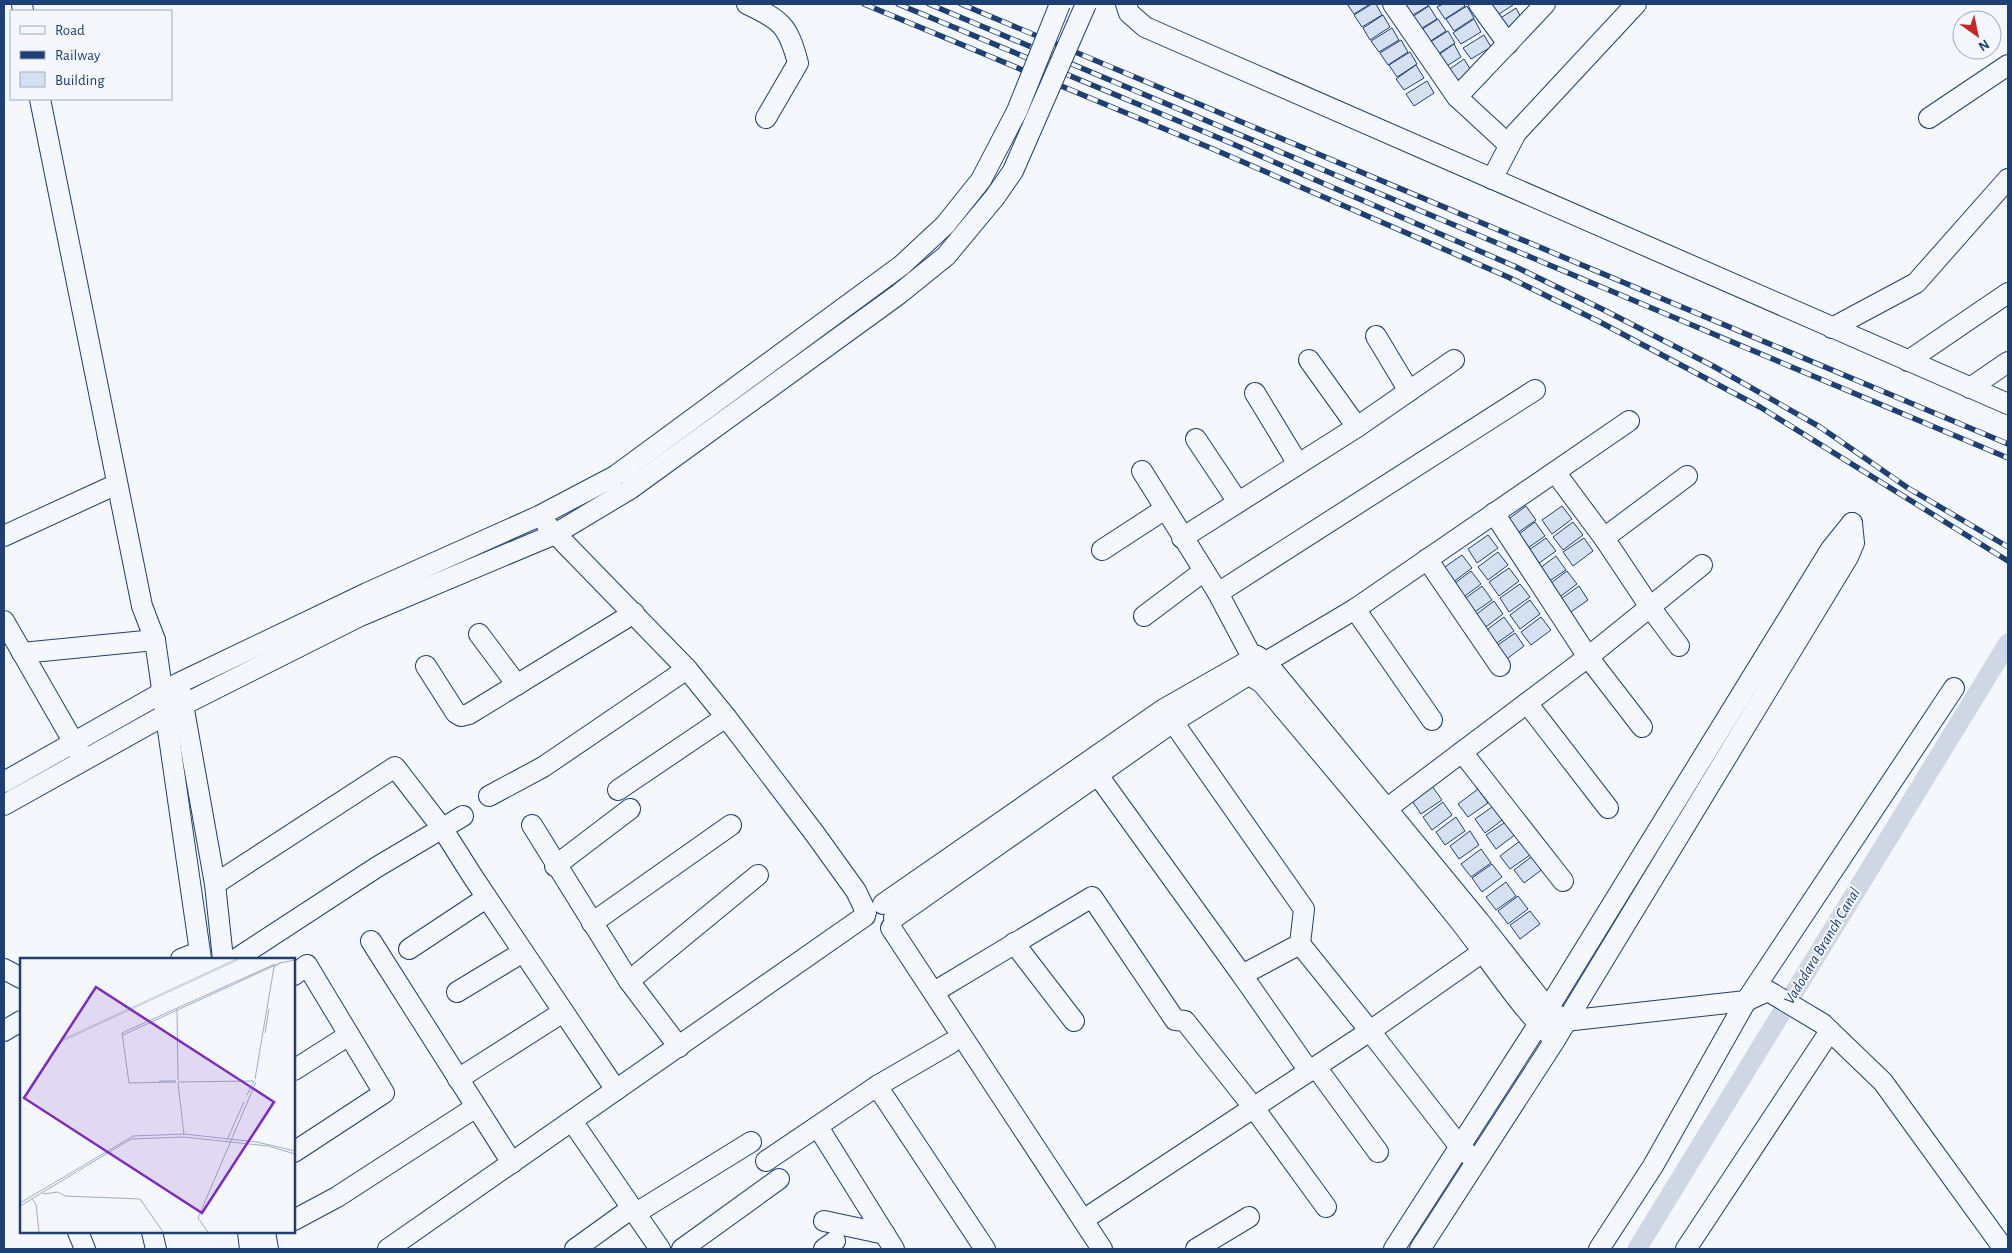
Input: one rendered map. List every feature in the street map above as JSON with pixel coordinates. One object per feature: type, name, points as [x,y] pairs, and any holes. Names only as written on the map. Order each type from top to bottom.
[{"type":"street","points":[[747,4],[776,18],[792,38],[798,63],[766,118]]},
{"type":"street","points":[[4,805],[183,705],[360,616],[555,534],[902,265],[945,225],[981,180],[1017,111],[1060,4]]},
{"type":"street","points":[[4,782],[179,683],[367,593],[540,516],[622,483],[898,294],[946,256],[989,204],[1013,171],[1086,4]]},
{"type":"street","points":[[1126,4],[1129,14],[1145,27],[2008,404]]},
{"type":"street","points":[[1393,4],[1457,98],[1508,145]]},
{"type":"street","points":[[1479,4],[1508,44]]},
{"type":"street","points":[[1457,98],[1545,4]]},
{"type":"street","points":[[1492,179],[1508,145],[1516,133],[1636,4]]},
{"type":"street","points":[[1929,118],[2008,65]]},
{"type":"street","points":[[40,100],[142,606],[156,646],[194,957]]},
{"type":"street","points":[[1832,328],[1916,284],[2008,179]]},
{"type":"street","points":[[1908,361],[2008,293]]},
{"type":"street","points":[[1376,336],[1409,391]]},
{"type":"street","points":[[1308,360],[1357,426]]},
{"type":"street","points":[[1182,538],[1357,426],[1454,360]]},
{"type":"street","points":[[1970,388],[2008,362]]},
{"type":"street","points":[[1218,593],[1535,390]]},
{"type":"street","points":[[1255,393],[1298,464]]},
{"type":"street","points":[[412,1249],[576,1126],[878,918],[1164,709],[1258,666],[1355,609],[1629,421]]},
{"type":"street","points":[[1196,439],[1238,502]]},
{"type":"street","points":[[1142,471],[1218,593],[1258,666],[1381,813],[1485,927],[1543,1017],[1555,1040]]},
{"type":"street","points":[[1554,472],[1604,538],[1650,607],[1679,646]]},
{"type":"street","points":[[1604,538],[1687,476]]},
{"type":"street","points":[[4,536],[117,484]]},
{"type":"street","points":[[1102,550],[1165,509]]},
{"type":"street","points":[[1494,513],[1588,657],[1642,727]]},
{"type":"street","points":[[540,516],[555,534],[687,669],[726,717],[934,992],[1102,1249]]},
{"type":"street","points":[[1394,1249],[1543,1017],[1831,549],[1852,523],[1854,543],[1848,557],[1555,1040],[1420,1249]]},
{"type":"street","points":[[1427,560],[1500,666]]},
{"type":"street","points":[[1381,813],[1588,657],[1702,565]]},
{"type":"street","points":[[1144,616],[1204,571]]},
{"type":"street","points":[[1355,609],[1432,720]]},
{"type":"street","points":[[426,666],[456,713],[461,716],[468,714],[517,685],[634,613]]},
{"type":"street","points":[[4,621],[73,743],[85,760]]},
{"type":"street","points":[[479,634],[517,685]]},
{"type":"street","points":[[22,653],[156,646]]},
{"type":"street","points":[[156,646],[179,683],[215,884],[223,958]]},
{"type":"street","points":[[388,1249],[512,1163],[576,1126],[616,1090],[679,1047],[1097,774],[1173,722],[1245,677],[1258,666]]},
{"type":"street","points":[[490,796],[543,767],[687,669]]},
{"type":"street","points":[[1599,1249],[1653,1166],[1746,1001],[1954,688]]},
{"type":"street","points":[[1527,703],[1608,808]]},
{"type":"street","points":[[618,790],[726,717]]},
{"type":"street","points":[[1173,722],[1304,909],[1300,944],[1460,1147],[1476,1161]]},
{"type":"street","points":[[1462,752],[1563,881]]},
{"type":"street","points":[[215,884],[395,767],[442,828],[486,898],[616,1090]]},
{"type":"street","points":[[1097,774],[1242,975],[1378,1152]]},
{"type":"street","points":[[555,866],[630,809]]},
{"type":"street","points":[[1381,813],[1484,951],[1543,1017],[1565,1021],[1746,1001],[1768,991],[1826,1028],[1883,1082],[2004,1249]]},
{"type":"street","points":[[238,958],[377,867],[463,816]]},
{"type":"street","points":[[532,825],[555,866],[629,981],[679,1047]]},
{"type":"street","points":[[592,923],[731,825]]},
{"type":"street","points":[[629,981],[758,875]]},
{"type":"street","points":[[934,992],[1092,897],[1175,1020],[1185,1021],[1254,1108],[1326,1207]]},
{"type":"street","points":[[408,949],[486,898]]},
{"type":"street","points":[[878,918],[951,1043],[1088,1249]]},
{"type":"street","points":[[372,941],[512,1163]]},
{"type":"street","points":[[1014,943],[1074,1021]]},
{"type":"street","points":[[1242,975],[1300,944]]},
{"type":"street","points":[[1083,1220],[1370,1031],[1484,951]]},
{"type":"street","points":[[457,992],[523,952]]},
{"type":"street","points":[[295,973],[307,965],[384,1093],[295,1151]]},
{"type":"street","points":[[4,969],[20,977]]},
{"type":"street","points":[[458,1079],[563,1012]]},
{"type":"street","points":[[4,1031],[20,1022]]},
{"type":"street","points":[[1686,1249],[1826,1028]]},
{"type":"street","points":[[295,1069],[349,1035]]},
{"type":"street","points":[[766,1161],[877,1086],[951,1043]]},
{"type":"street","points":[[877,1086],[985,1249]]},
{"type":"street","points":[[295,1219],[337,1197],[476,1107]]},
{"type":"street","points":[[576,1126],[660,1249]]},
{"type":"street","points":[[818,1127],[889,1242]]},
{"type":"street","points":[[574,1249],[634,1210],[751,1142]]},
{"type":"street","points":[[682,1249],[779,1179]]},
{"type":"street","points":[[1196,1249],[1249,1217]]},
{"type":"street","points":[[824,1221],[889,1242]]},
{"type":"street","points":[[78,1233],[85,1249]]},
{"type":"street","points":[[152,1233],[156,1249]]},
{"type":"street","points":[[250,1249],[264,1236]]},
{"type":"building","points":[[1347,4],[1370,4],[1354,14]]},
{"type":"building","points":[[1372,4],[1376,4],[1382,15],[1362,27],[1354,15]]},
{"type":"building","points":[[1406,4],[1427,4],[1428,6],[1408,18],[1400,7]]},
{"type":"building","points":[[1443,4],[1463,4],[1465,6],[1445,19],[1437,7]]},
{"type":"building","points":[[1489,4],[1512,4],[1513,5],[1493,18]]},
{"type":"building","points":[[1429,6],[1437,19],[1417,31],[1409,19]]},
{"type":"building","points":[[1467,6],[1474,18],[1454,31],[1446,19]]},
{"type":"building","points":[[1516,8],[1523,21],[1503,33],[1496,21]]},
{"type":"building","points":[[1383,15],[1390,27],[1370,40],[1363,28]]},
{"type":"building","points":[[1438,19],[1446,31],[1426,44],[1418,32]]},
{"type":"building","points":[[1474,19],[1481,32],[1461,44],[1453,33]]},
{"type":"building","points":[[1392,28],[1399,40],[1379,52],[1371,41]]},
{"type":"building","points":[[1448,31],[1455,43],[1435,56],[1427,44]]},
{"type":"building","points":[[1484,35],[1491,47],[1471,59],[1463,48]]},
{"type":"building","points":[[1401,40],[1408,52],[1388,65],[1380,53]]},
{"type":"building","points":[[1454,44],[1461,57],[1442,69],[1434,58]]},
{"type":"building","points":[[1410,52],[1417,64],[1397,77],[1389,65]]},
{"type":"building","points":[[1464,59],[1472,72],[1452,84],[1444,73]]},
{"type":"building","points":[[1416,65],[1424,78],[1404,90],[1396,79]]},
{"type":"building","points":[[1427,81],[1434,93],[1414,106],[1406,94]]},
{"type":"building","points":[[1526,506],[1536,520],[1516,534],[1506,521]]},
{"type":"building","points":[[1562,506],[1572,519],[1552,534],[1542,520]]},
{"type":"building","points":[[1535,522],[1545,536],[1525,550],[1515,537]]},
{"type":"building","points":[[1573,522],[1583,535],[1563,550],[1553,537]]},
{"type":"building","points":[[1488,535],[1498,548],[1477,563],[1468,549]]},
{"type":"building","points":[[1546,538],[1556,551],[1535,566],[1526,552]]},
{"type":"building","points":[[1584,538],[1593,551],[1573,566],[1563,552]]},
{"type":"building","points":[[1498,552],[1508,565],[1488,580],[1478,567]]},
{"type":"building","points":[[1462,555],[1472,568],[1452,583],[1442,569]]},
{"type":"building","points":[[1556,556],[1566,570],[1545,584],[1536,571]]},
{"type":"building","points":[[1509,568],[1519,581],[1499,596],[1489,582]]},
{"type":"building","points":[[1471,571],[1481,584],[1461,599],[1451,586]]},
{"type":"building","points":[[1567,571],[1577,584],[1557,599],[1547,586]]},
{"type":"building","points":[[1520,584],[1530,597],[1509,612],[1500,598]]},
{"type":"building","points":[[1482,586],[1492,600],[1472,614],[1462,601]]},
{"type":"building","points":[[1579,586],[1588,600],[1568,614],[1558,601]]},
{"type":"building","points":[[1530,600],[1540,614],[1520,629],[1510,615]]},
{"type":"building","points":[[1494,601],[1503,614],[1483,629],[1474,616]]},
{"type":"building","points":[[1504,617],[1514,631],[1494,645],[1484,632]]},
{"type":"building","points":[[1541,617],[1551,630],[1531,645],[1521,632]]},
{"type":"building","points":[[1515,633],[1524,646],[1504,661],[1495,647]]},
{"type":"building","points":[[1432,786],[1442,800],[1421,814],[1412,801]]},
{"type":"building","points":[[1478,789],[1488,803],[1468,817],[1458,804]]},
{"type":"building","points":[[1443,802],[1452,815],[1432,830],[1423,817]]},
{"type":"building","points":[[1495,805],[1505,818],[1485,833],[1475,819]]},
{"type":"building","points":[[1456,817],[1465,831],[1445,845],[1436,832]]},
{"type":"building","points":[[1507,821],[1516,834],[1496,849],[1486,835]]},
{"type":"building","points":[[1470,831],[1479,845],[1459,859],[1450,846]]},
{"type":"building","points":[[1520,841],[1530,855],[1510,869],[1500,856]]},
{"type":"building","points":[[1481,849],[1491,863],[1471,877],[1461,864]]},
{"type":"building","points":[[1534,855],[1544,868],[1524,883],[1514,870]]},
{"type":"building","points":[[1492,864],[1502,877],[1482,892],[1472,878]]},
{"type":"building","points":[[1506,882],[1516,896],[1496,910],[1486,897]]},
{"type":"building","points":[[1518,896],[1528,909],[1508,924],[1498,911]]},
{"type":"building","points":[[1530,911],[1540,924],[1520,939],[1510,925]]},
{"type":"waterway","name":"Vadodara Branch Canal","points":[[1637,1249],[2008,643]]},
{"type":"railway","points":[[864,4],[1213,149],[1508,277],[1598,321],[1760,407],[2008,561]]},
{"type":"railway","points":[[898,4],[1219,138],[1514,266],[1604,310],[1713,366],[1820,427],[1908,488],[2008,547]]},
{"type":"railway","points":[[929,4],[2008,458]]},
{"type":"railway","points":[[961,4],[2008,444]]}]
